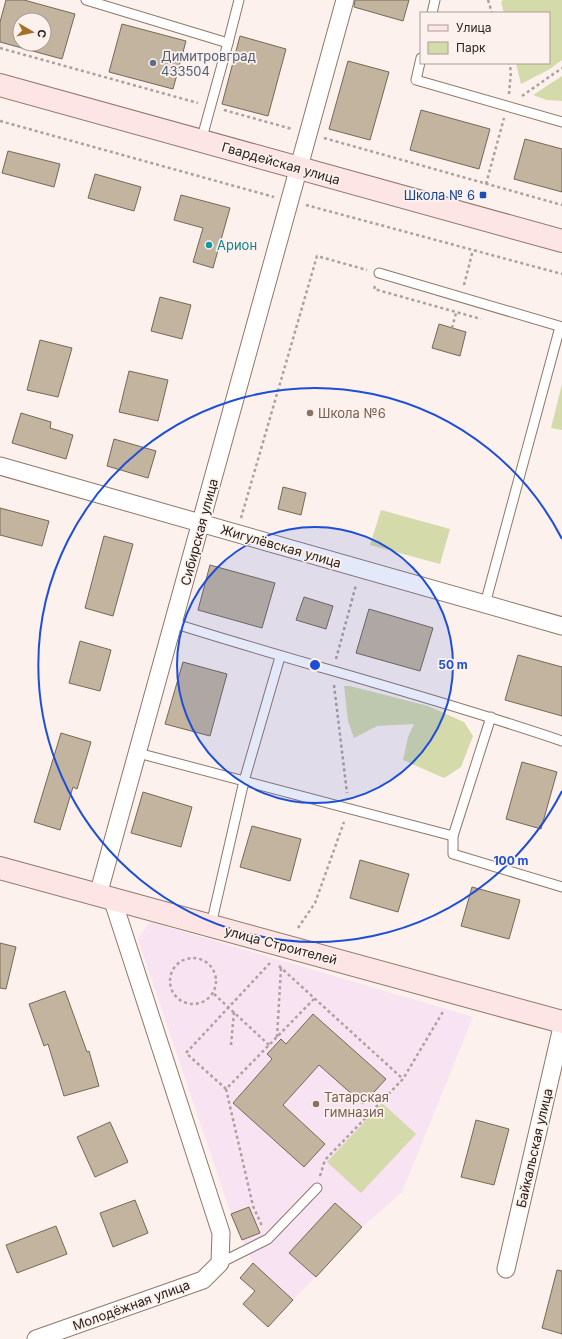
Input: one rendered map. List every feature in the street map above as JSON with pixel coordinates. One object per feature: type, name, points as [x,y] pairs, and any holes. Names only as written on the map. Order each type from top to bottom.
[{"type":"main road","name":"Гвардейская улица","points":[[0,85],[562,241]]},
{"type":"main road","name":"улица Строителей","points":[[0,868],[211,925],[279,953],[452,992],[562,1022]]},
{"type":"street","name":"Сибирская улица","points":[[105,897],[138,753],[345,0]]},
{"type":"street","name":"Жигулёвская улица","points":[[0,466],[562,626]]},
{"type":"street","points":[[105,897],[220,1233],[220,1263]]},
{"type":"street","name":"Байкальская улица","points":[[506,1269],[562,1027]]},
{"type":"street","name":"Молодёжная улица","points":[[36,1339],[202,1280],[220,1263]]},
{"type":"lane","points":[[86,0],[228,43]]},
{"type":"lane","points":[[201,141],[240,0]]},
{"type":"lane","points":[[432,12],[435,0]]},
{"type":"lane","points":[[420,62],[416,80],[562,122]]},
{"type":"lane","points":[[378,273],[561,327],[485,604]]},
{"type":"lane","points":[[173,623],[280,657],[491,717],[562,741]]},
{"type":"lane","points":[[211,925],[244,781],[280,657]]},
{"type":"lane","points":[[491,717],[453,836],[453,854],[562,887]]},
{"type":"lane","points":[[138,753],[453,836]]},
{"type":"lane","points":[[220,1263],[268,1239],[317,1188]]},
{"type":"path","points":[[488,0],[492,12]]},
{"type":"path","points":[[0,48],[562,205]]},
{"type":"path","points":[[486,184],[507,107],[511,70],[508,64]]},
{"type":"path","points":[[507,107],[562,68]]},
{"type":"path","points":[[468,267],[473,250]]},
{"type":"path","points":[[236,533],[317,256],[378,273],[374,290],[485,320]]},
{"type":"path","points":[[268,1239],[253,1206],[226,1089],[186,1053],[279,953],[315,903],[349,809],[332,672],[361,569]]},
{"type":"path","points":[[276,1037],[281,968],[279,953]]},
{"type":"path","points":[[190,958],[205,961],[215,972],[217,979],[214,994],[208,1000],[194,1005],[179,1000],[174,994],[170,979],[177,965],[190,958]]},
{"type":"path","points":[[281,968],[403,1079]]},
{"type":"path","points":[[317,1188],[325,1160],[403,1079],[445,1008],[452,992]]},
{"type":"path","points":[[214,994],[269,1045]]},
{"type":"path","points":[[226,1089],[314,998]]},
{"type":"path","points":[[231,1045],[234,1012]]},
{"type":"shaded area","name":"Татарская гимназия","points":[[150,922],[473,1017],[402,1192],[362,1227],[268,1327],[243,1304],[255,1291],[240,1278],[253,1263],[231,1214],[138,939]]},
{"type":"green space","points":[[503,0],[562,0],[562,60],[550,69],[521,84],[516,64],[550,64],[550,12],[504,12],[501,2]]},
{"type":"green space","points":[[562,76],[562,101],[547,100],[533,95]]},
{"type":"green space","points":[[562,384],[562,430],[551,428]]},
{"type":"green space","points":[[381,510],[450,529],[440,564],[370,545]]},
{"type":"green space","points":[[344,686],[350,686],[428,706],[464,722],[473,736],[461,767],[444,778],[403,760],[408,737],[414,724],[377,726],[354,738],[348,721]]},
{"type":"green space","points":[[382,1103],[416,1134],[361,1193],[327,1162]]},
{"type":"building","points":[[6,0],[24,0],[75,14],[62,59],[36,52],[52,52],[52,12],[12,12],[12,45],[0,42],[0,22]]},
{"type":"building","points":[[355,0],[409,0],[403,21],[354,7]]},
{"type":"building","points":[[122,24],[186,41],[173,89],[109,72]]},
{"type":"building","points":[[240,36],[286,49],[268,116],[222,104]]},
{"type":"building","points":[[348,61],[389,72],[370,140],[329,129]]},
{"type":"building","points":[[421,110],[490,129],[479,169],[410,150]]},
{"type":"building","points":[[525,139],[562,149],[562,192],[514,179]]},
{"type":"building","points":[[8,151],[60,164],[54,187],[2,173]]},
{"type":"building","points":[[95,174],[141,187],[134,211],[88,198]]},
{"type":"building","name":"Арион","points":[[181,195],[230,208],[213,268],[193,262],[203,228],[174,220]]},
{"type":"building","points":[[160,297],[191,305],[182,339],[151,331]]},
{"type":"building","points":[[439,324],[466,332],[460,356],[432,348]]},
{"type":"building","points":[[40,340],[72,348],[58,397],[27,390]]},
{"type":"building","points":[[129,371],[168,380],[158,421],[119,412]]},
{"type":"building","points":[[21,413],[51,422],[50,428],[73,435],[66,459],[12,443]]},
{"type":"building","points":[[114,439],[156,451],[148,478],[107,466]]},
{"type":"building","points":[[283,487],[306,493],[301,515],[278,509]]},
{"type":"building","points":[[0,508],[49,521],[42,546],[0,535]]},
{"type":"building","points":[[104,536],[133,544],[113,616],[85,608]]},
{"type":"building","points":[[210,565],[275,583],[262,628],[198,610]]},
{"type":"building","points":[[304,597],[333,606],[326,629],[296,620]]},
{"type":"building","points":[[369,609],[433,628],[420,671],[356,653]]},
{"type":"building","points":[[80,641],[111,650],[100,691],[69,683]]},
{"type":"building","points":[[518,655],[562,667],[562,716],[505,700]]},
{"type":"building","points":[[183,662],[227,674],[210,736],[165,724]]},
{"type":"building","points":[[61,733],[91,742],[77,789],[73,787],[60,830],[34,822]]},
{"type":"building","points":[[522,762],[557,772],[541,829],[506,819]]},
{"type":"building","points":[[143,792],[192,807],[181,847],[131,833]]},
{"type":"building","points":[[252,826],[301,839],[290,881],[240,867]]},
{"type":"building","points":[[360,860],[409,874],[398,912],[350,898]]},
{"type":"building","points":[[472,887],[520,900],[509,939],[461,926]]},
{"type":"building","points":[[0,943],[16,947],[6,989],[0,988]]},
{"type":"building","points":[[65,991],[87,1052],[89,1051],[99,1086],[64,1096],[48,1044],[44,1046],[29,1004]]},
{"type":"building","points":[[313,1014],[386,1079],[363,1104],[319,1065],[283,1105],[325,1144],[304,1167],[233,1103],[272,1059],[267,1054],[281,1039],[286,1044]]},
{"type":"building","points":[[476,1120],[509,1129],[494,1185],[461,1177]]},
{"type":"building","points":[[110,1122],[128,1162],[95,1177],[77,1137]]},
{"type":"building","points":[[135,1200],[148,1233],[113,1247],[100,1213]]},
{"type":"building","points":[[335,1203],[362,1227],[316,1277],[289,1253]]},
{"type":"building","points":[[249,1207],[260,1233],[242,1240],[231,1214]]},
{"type":"building","points":[[56,1226],[67,1254],[17,1273],[6,1245]]},
{"type":"building","points":[[253,1263],[293,1300],[268,1327],[243,1304],[255,1291],[240,1278]]},
{"type":"building","points":[[557,1270],[562,1271],[562,1334],[542,1328]]},
{"type":"place","name":"Димитровград 433504","points":[[153,63]]},
{"type":"place","name":"Школа № 6","points":[[483,195]]},
{"type":"place","name":"Арион","points":[[209,245]]},
{"type":"place","name":"Школа №6","points":[[310,413]]},
{"type":"place","name":"Татарская гимназия","points":[[316,1104]]}]
